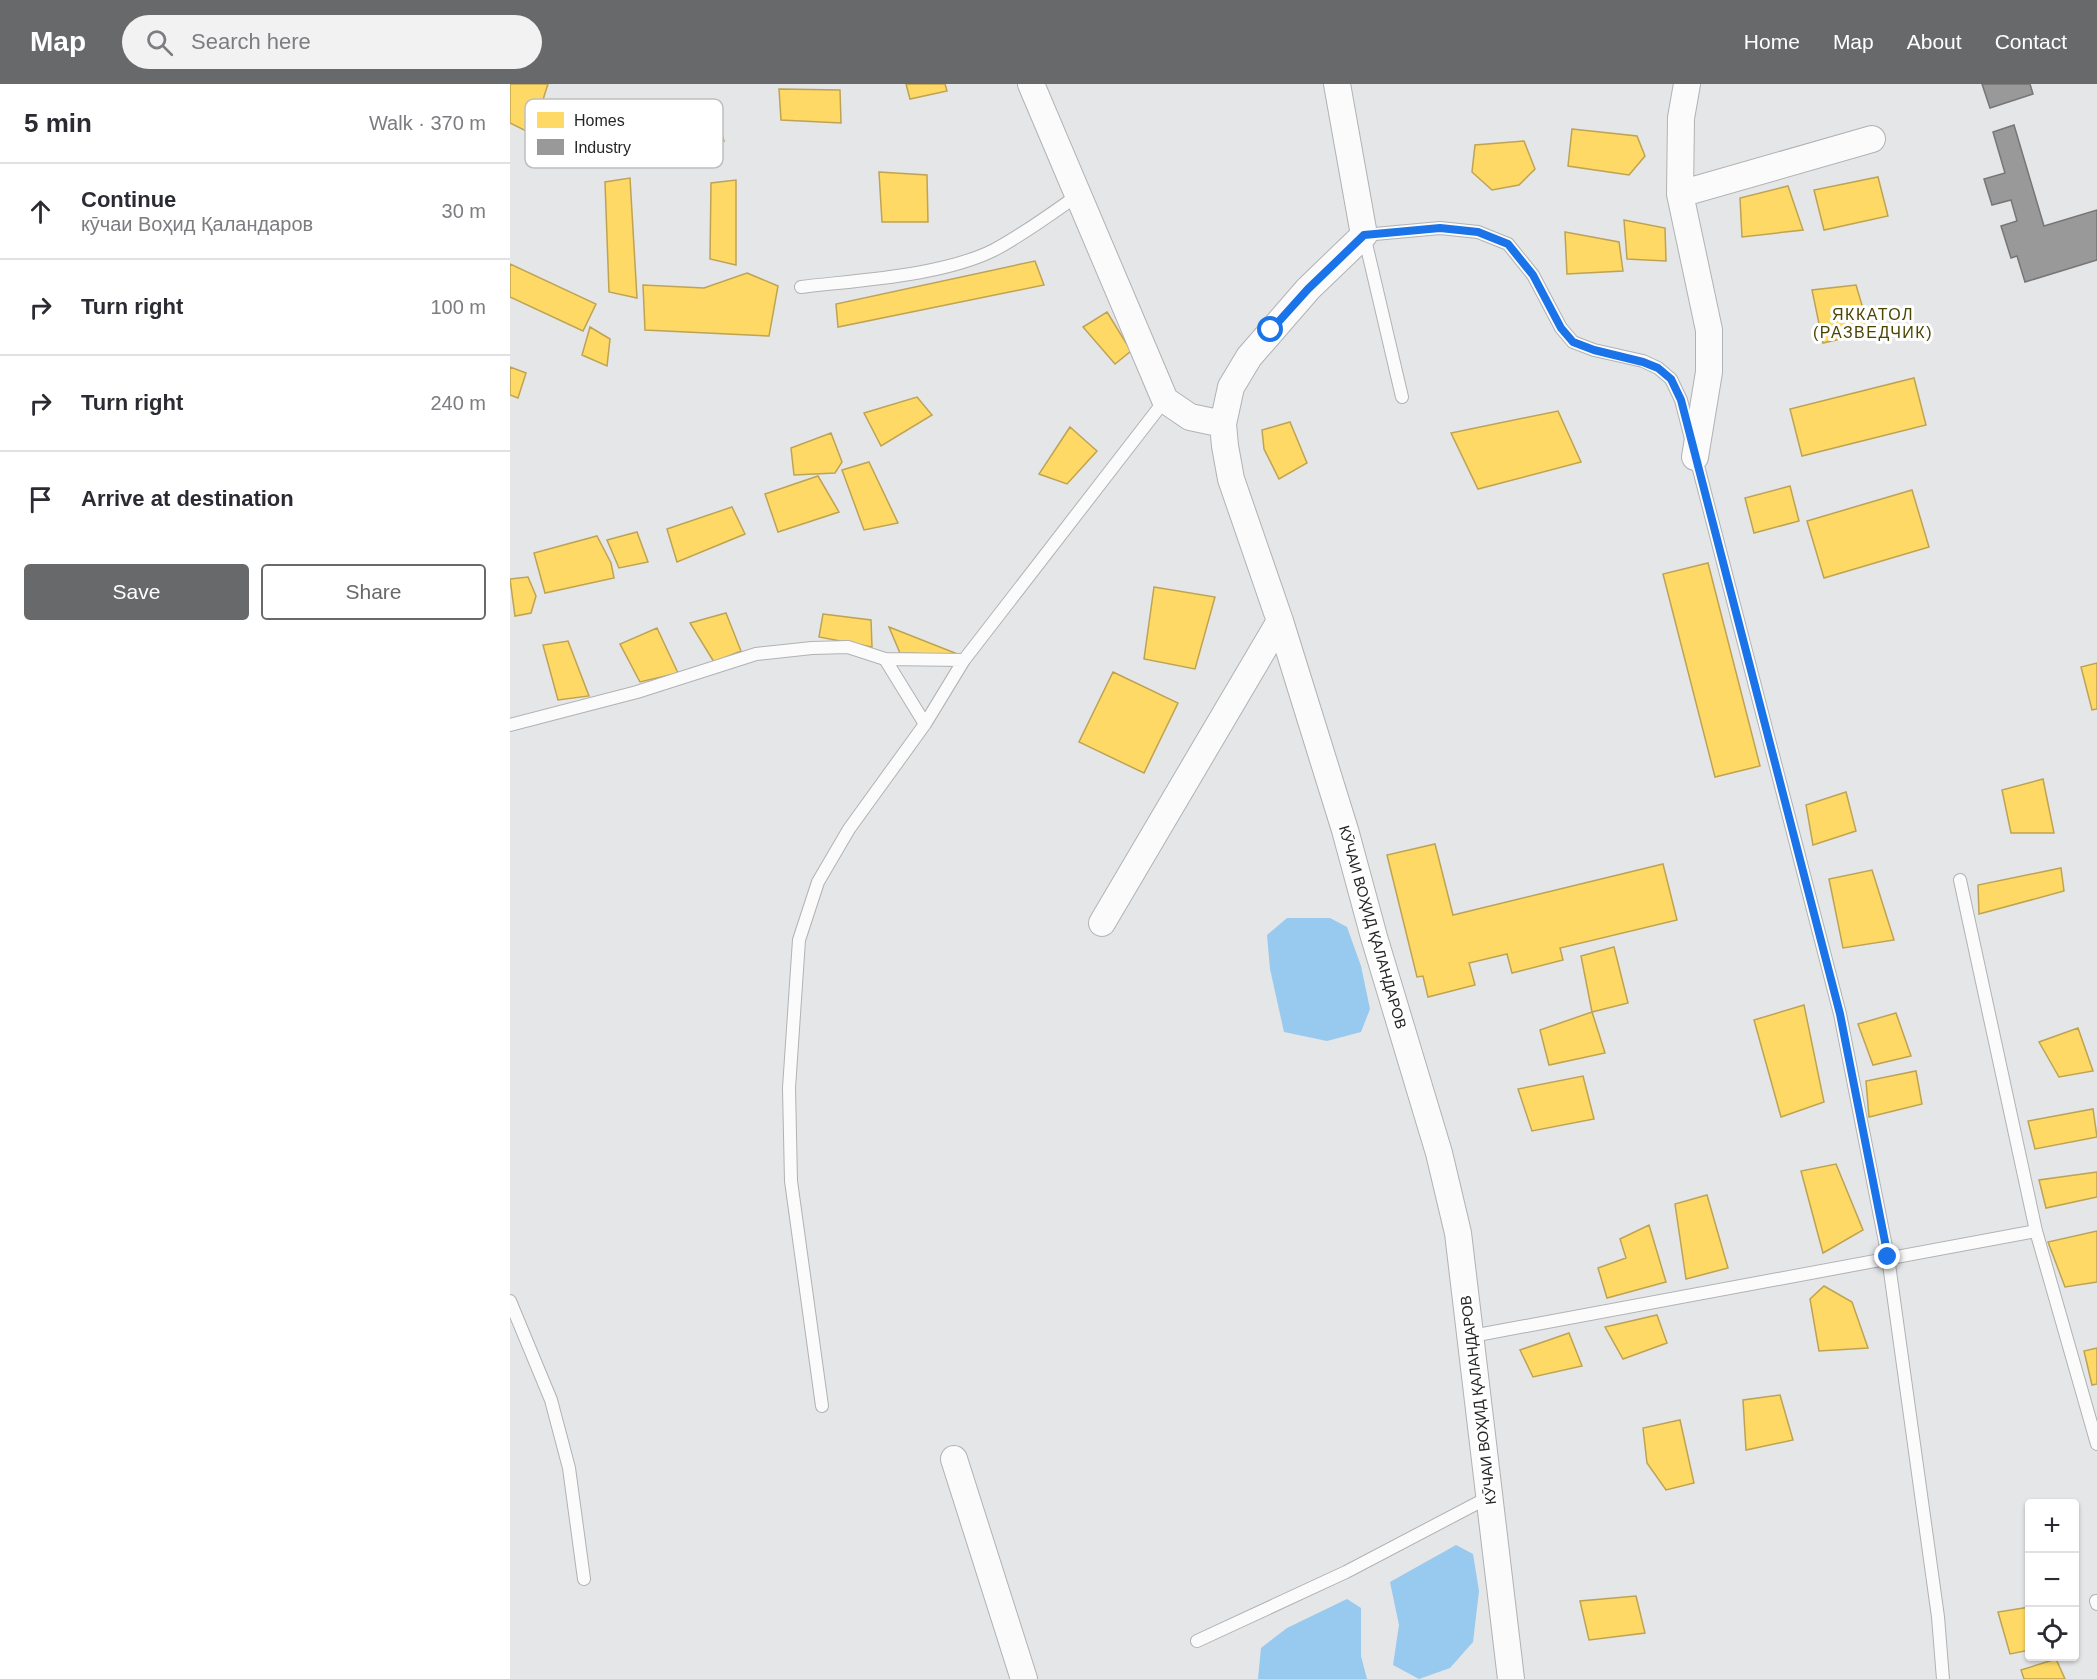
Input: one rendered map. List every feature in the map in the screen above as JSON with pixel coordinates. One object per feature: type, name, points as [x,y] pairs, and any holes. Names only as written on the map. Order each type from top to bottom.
[{"type":"street","points":[[1030,84],[1165,400],[1190,417],[1223,424]]},
{"type":"street","points":[[1337,84],[1364,235]]},
{"type":"street","points":[[1687,84],[1681,118],[1680,194],[1708,330],[1708,372],[1695,457]]},
{"type":"street","points":[[1680,194],[1872,139]]},
{"type":"street","name":"КӮЧАИ ВОҲИД ҚАЛАНДАРОВ","points":[[1364,235],[1308,289],[1249,357],[1231,387],[1223,424],[1225,446],[1231,479],[1280,621],[1345,830],[1374,937],[1439,1153],[1458,1233],[1511,1679]]},
{"type":"street","points":[[1102,923],[1280,621]]},
{"type":"street","points":[[954,1460],[1024,1679]]},
{"type":"lane","points":[[801,287],[948,267],[992,251],[1038,224],[1078,195]]},
{"type":"lane","points":[[1402,397],[1364,235],[1440,228],[1478,232],[1508,244],[1533,275],[1561,328],[1573,342],[1658,368],[1671,379],[1681,400],[1840,1014],[1888,1257],[1938,1617],[1943,1679]]},
{"type":"lane","points":[[822,1406],[791,1181],[789,1088],[799,940],[818,882],[849,829],[925,724],[964,660],[1165,400]]},
{"type":"lane","points":[[510,725],[637,692],[756,654],[848,647],[885,659],[964,660]]},
{"type":"lane","points":[[885,659],[925,724]]},
{"type":"lane","points":[[1960,880],[2036,1231],[2097,1444]]},
{"type":"lane","points":[[1472,1336],[2036,1231]]},
{"type":"lane","points":[[510,1301],[551,1400],[569,1468],[584,1579]]},
{"type":"lane","points":[[1197,1641],[1346,1572],[1490,1497]]},
{"type":"water","points":[[1287,918],[1330,918],[1347,927],[1361,966],[1370,1009],[1361,1032],[1327,1041],[1284,1032],[1270,969],[1267,935]]},
{"type":"water","points":[[1456,1545],[1473,1554],[1479,1591],[1473,1642],[1450,1668],[1419,1679],[1393,1665],[1399,1625],[1390,1582]]},
{"type":"water","points":[[1347,1599],[1361,1608],[1361,1656],[1367,1679],[1258,1679],[1261,1648],[1287,1628]]},
{"type":"building: Homes","points":[[510,84],[548,84],[543,99],[525,99],[525,130],[510,123]]},
{"type":"building: Homes","points":[[906,84],[945,84],[947,91],[910,99]]},
{"type":"building: Homes","points":[[779,89],[840,90],[841,123],[781,120]]},
{"type":"building: Homes","points":[[1572,129],[1637,136],[1645,156],[1629,175],[1568,166]]},
{"type":"building: Homes","points":[[1524,141],[1535,169],[1519,185],[1492,190],[1472,172],[1475,145]]},
{"type":"building: Homes","points":[[879,172],[927,175],[928,222],[882,222]]},
{"type":"building: Homes","points":[[1878,177],[1888,216],[1824,230],[1814,190]]},
{"type":"building: Homes","points":[[630,178],[637,298],[609,292],[605,182]]},
{"type":"building: Homes","points":[[736,180],[736,265],[710,259],[711,183]]},
{"type":"building: Homes","points":[[1788,186],[1803,230],[1742,237],[1740,198]]},
{"type":"building: Homes","points":[[1624,220],[1665,228],[1666,261],[1627,259]]},
{"type":"building: Homes","points":[[1565,232],[1619,242],[1623,271],[1567,274]]},
{"type":"building: Homes","points":[[1035,261],[1044,285],[838,327],[836,304]]},
{"type":"building: Homes","points":[[510,264],[596,304],[583,331],[510,297]]},
{"type":"building: Homes","points":[[747,273],[778,286],[769,336],[645,330],[643,285],[704,288]]},
{"type":"building: Homes","points":[[1856,285],[1870,332],[1823,343],[1812,290]]},
{"type":"building: Homes","points":[[1107,312],[1131,351],[1115,364],[1083,327]]},
{"type":"building: Homes","points":[[590,327],[610,339],[607,366],[582,355]]},
{"type":"building: Homes","points":[[510,367],[526,373],[518,398],[510,395]]},
{"type":"building: Homes","points":[[1914,378],[1926,425],[1802,456],[1790,409]]},
{"type":"building: Homes","points":[[917,397],[932,415],[881,446],[864,413]]},
{"type":"building: Homes","points":[[1558,411],[1581,462],[1478,489],[1451,433]]},
{"type":"building: Homes","points":[[1290,422],[1307,463],[1279,479],[1264,449],[1262,430]]},
{"type":"building: Homes","points":[[1070,427],[1097,451],[1067,484],[1039,474]]},
{"type":"building: Homes","points":[[831,433],[842,462],[835,473],[794,475],[791,448]]},
{"type":"building: Homes","points":[[869,462],[898,523],[864,530],[842,470]]},
{"type":"building: Homes","points":[[818,476],[839,512],[778,532],[765,494]]},
{"type":"building: Homes","points":[[1790,486],[1799,521],[1754,533],[1745,498]]},
{"type":"building: Homes","points":[[1912,490],[1929,547],[1824,578],[1807,521]]},
{"type":"building: Homes","points":[[732,507],[745,534],[677,562],[667,529]]},
{"type":"building: Homes","points":[[637,532],[648,562],[619,568],[607,540]]},
{"type":"building: Homes","points":[[597,536],[611,563],[614,578],[545,593],[534,553]]},
{"type":"building: Homes","points":[[1708,563],[1760,766],[1715,777],[1663,574]]},
{"type":"building: Homes","points":[[528,577],[536,596],[531,613],[515,616],[510,579]]},
{"type":"building: Homes","points":[[1154,587],[1215,597],[1195,669],[1144,659]]},
{"type":"building: Homes","points":[[726,613],[741,651],[714,662],[690,623]]},
{"type":"building: Homes","points":[[823,614],[871,620],[872,647],[819,637]]},
{"type":"building: Homes","points":[[889,627],[960,655],[900,653]]},
{"type":"building: Homes","points":[[657,628],[678,673],[640,682],[620,644]]},
{"type":"building: Homes","points":[[568,641],[589,696],[558,700],[543,645]]},
{"type":"building: Homes","points":[[2097,663],[2097,709],[2092,710],[2081,667]]},
{"type":"building: Homes","points":[[1113,672],[1178,703],[1144,773],[1079,742]]},
{"type":"building: Homes","points":[[2043,779],[2054,833],[2011,833],[2002,790]]},
{"type":"building: Homes","points":[[1846,792],[1856,831],[1813,845],[1806,805]]},
{"type":"building: Homes","points":[[1435,844],[1453,915],[1663,864],[1677,920],[1560,948],[1563,960],[1512,973],[1507,954],[1469,963],[1475,985],[1428,997],[1423,976],[1417,977],[1387,855]]},
{"type":"building: Homes","points":[[2061,868],[2064,891],[1979,914],[1978,885]]},
{"type":"building: Homes","points":[[1872,870],[1894,940],[1843,948],[1829,879]]},
{"type":"building: Homes","points":[[1614,947],[1628,1003],[1592,1012],[1581,956]]},
{"type":"building: Homes","points":[[1804,1005],[1824,1102],[1781,1117],[1754,1020]]},
{"type":"building: Homes","points":[[1592,1012],[1605,1053],[1549,1065],[1540,1030]]},
{"type":"building: Homes","points":[[1896,1013],[1911,1056],[1873,1065],[1858,1024]]},
{"type":"building: Homes","points":[[2078,1028],[2093,1071],[2059,1077],[2039,1042]]},
{"type":"building: Homes","points":[[1916,1071],[1922,1104],[1869,1117],[1866,1081]]},
{"type":"building: Homes","points":[[1583,1076],[1594,1119],[1532,1131],[1518,1089]]},
{"type":"building: Homes","points":[[2093,1109],[2097,1137],[2035,1149],[2028,1121]]},
{"type":"building: Homes","points":[[1836,1164],[1863,1230],[1823,1253],[1801,1171]]},
{"type":"building: Homes","points":[[2097,1172],[2097,1197],[2046,1208],[2039,1180]]},
{"type":"building: Homes","points":[[1707,1195],[1728,1268],[1686,1279],[1675,1204]]},
{"type":"building: Homes","points":[[1649,1225],[1666,1282],[1607,1298],[1598,1268],[1626,1258],[1620,1239]]},
{"type":"building: Homes","points":[[2097,1231],[2097,1282],[2065,1287],[2048,1242]]},
{"type":"building: Homes","points":[[1824,1286],[1852,1302],[1868,1348],[1819,1351],[1810,1299]]},
{"type":"building: Homes","points":[[1657,1315],[1667,1343],[1623,1359],[1605,1327]]},
{"type":"building: Homes","points":[[1569,1333],[1582,1366],[1533,1377],[1520,1350]]},
{"type":"building: Homes","points":[[2097,1348],[2097,1384],[2092,1385],[2084,1351]]},
{"type":"building: Homes","points":[[1780,1395],[1793,1440],[1746,1450],[1743,1400]]},
{"type":"building: Homes","points":[[1680,1420],[1694,1483],[1666,1490],[1647,1463],[1643,1428]]},
{"type":"building: Homes","points":[[1636,1596],[1645,1633],[1589,1640],[1580,1601]]},
{"type":"building: Homes","points":[[2025,1608],[2025,1651],[2010,1654],[1998,1612]]},
{"type":"building: Homes","points":[[2057,1661],[2065,1679],[2024,1679],[2021,1670]]},
{"type":"building: Industry","points":[[1982,84],[2030,84],[2033,94],[1990,108]]},
{"type":"building: Industry","points":[[2014,125],[2044,226],[2097,210],[2097,260],[2025,282],[2017,256],[2011,258],[2001,226],[2017,221],[2011,200],[1992,205],[1984,179],[2005,173],[1993,132]]},
{"type":"district","name":"ЯККАТОЛ (РАЗВЕДЧИК)","points":[[1873,323]]},
{"type":"route","points":[[1271,330],[1308,289],[1364,235],[1440,228],[1478,232],[1508,244],[1533,275],[1561,328],[1573,342],[1594,350],[1643,362],[1658,368],[1671,379],[1681,400],[1840,1014],[1888,1257]]}]
